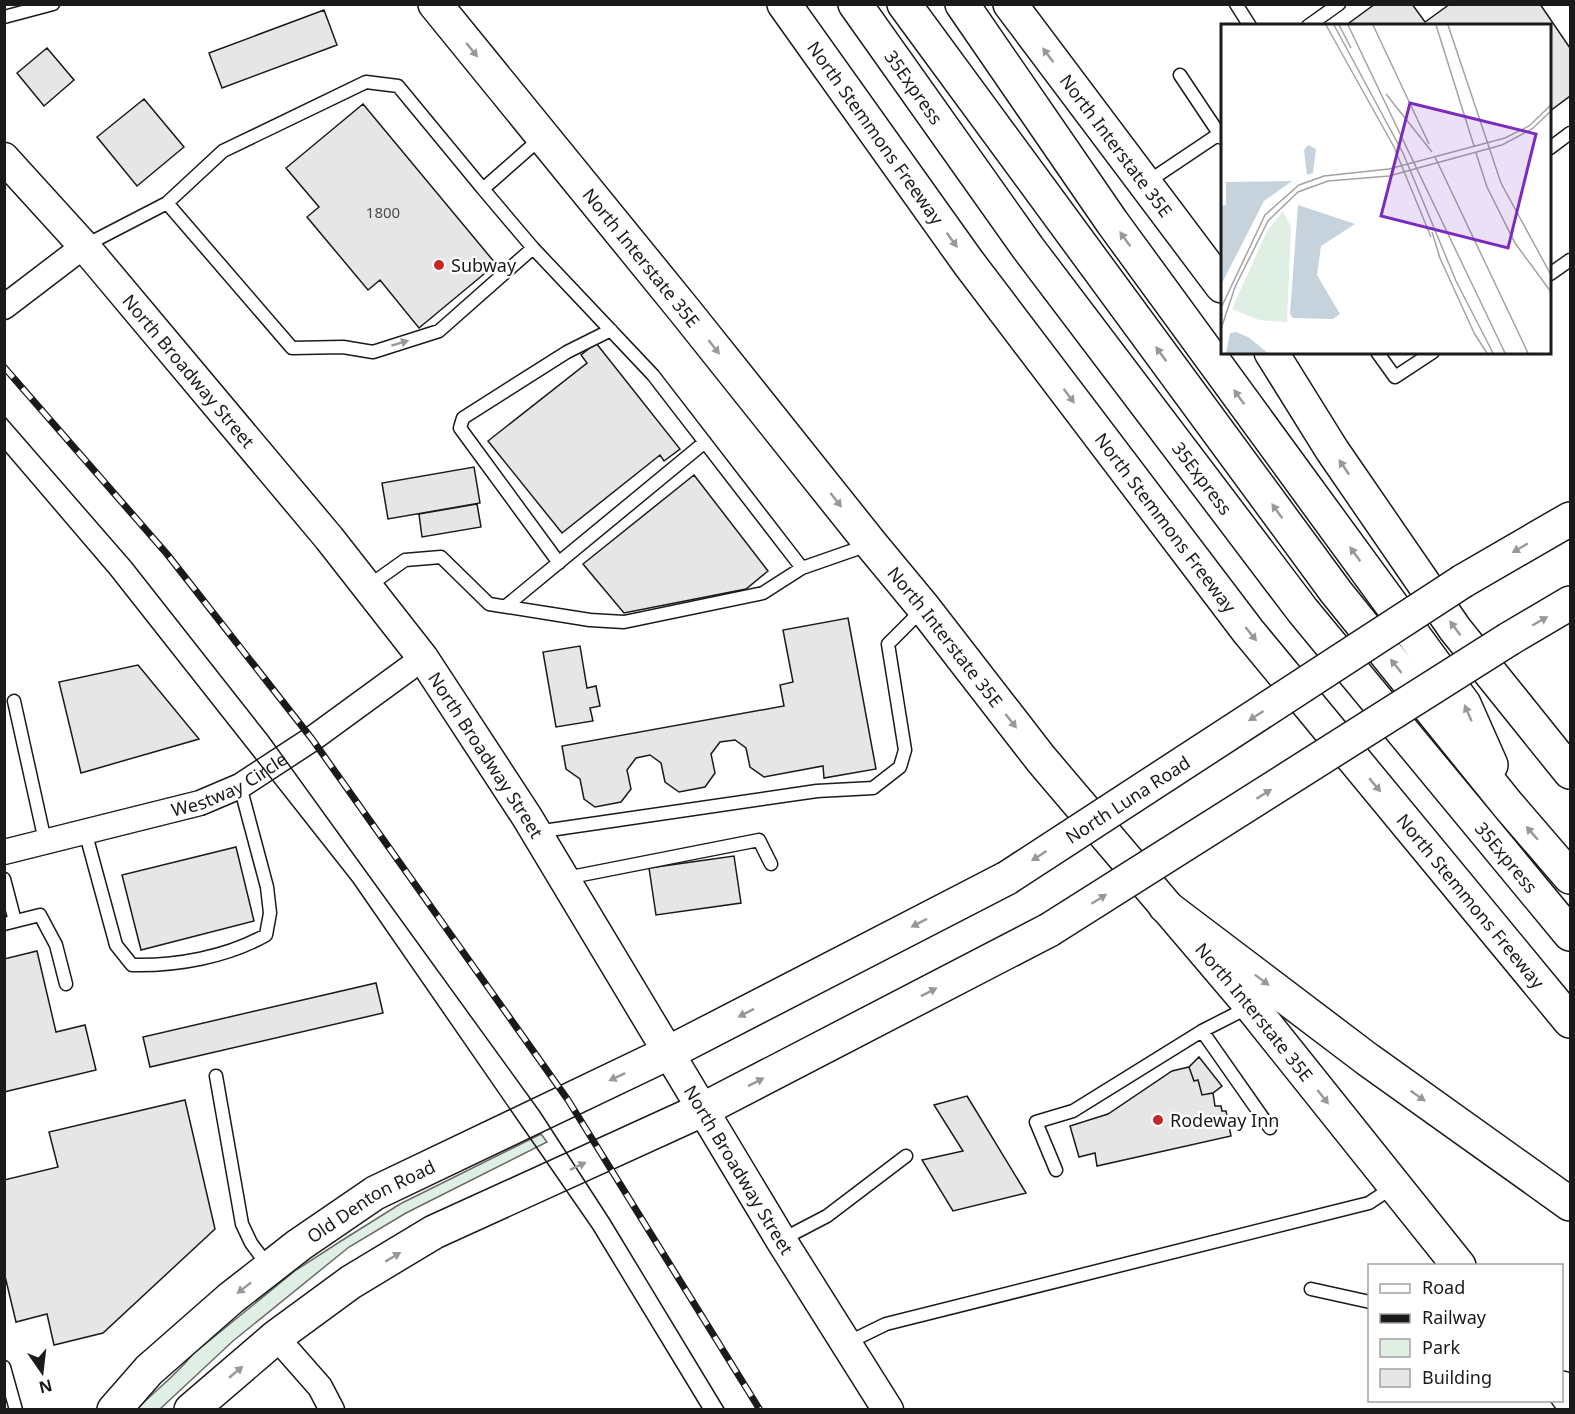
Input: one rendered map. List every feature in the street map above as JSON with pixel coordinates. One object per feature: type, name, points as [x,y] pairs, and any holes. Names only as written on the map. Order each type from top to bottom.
[{"type":"main road","name":"North Interstate 35E","points":[[435,4],[924,608],[1041,759],[1251,1006],[1456,1264]]},
{"type":"main road","name":"North Stemmons Freeway","points":[[783,4],[968,262],[1248,631],[1570,1022]]},
{"type":"main road","name":"35Express","points":[[855,4],[1028,248],[1303,611],[1570,934]]},
{"type":"main road","points":[[904,4],[1336,592],[1508,805],[1570,877]]},
{"type":"main road","points":[[962,4],[1133,250],[1464,704],[1508,805]]},
{"type":"main road","name":"North Interstate 35E","points":[[1010,4],[1221,285]]},
{"type":"main road","points":[[1271,354],[1332,450],[1455,629],[1570,772]]},
{"type":"main road","name":"North Luna Road","points":[[670,1052],[1007,878],[1463,581],[1570,519]]},
{"type":"main road","points":[[199,1407],[276,1337],[351,1282],[434,1233],[704,1109],[1049,930],[1509,639],[1570,603]]},
{"type":"main road","points":[[1165,906],[1367,1059],[1570,1204]]},
{"type":"main road","name":"Old Denton Road","points":[[114,1410],[149,1370],[231,1298],[375,1193],[670,1052]]},
{"type":"street","name":"North Broadway Street","points":[[4,158],[84,246],[329,538],[423,658],[536,832],[781,1240],[888,1410]]},
{"type":"street","points":[[4,307],[84,246]]},
{"type":"street","name":"Westway Circle","points":[[4,852],[200,803],[240,786],[312,739],[423,658]]},
{"type":"street","points":[[276,1337],[320,1387],[332,1410]]},
{"type":"lane","points":[[4,17],[53,4]]},
{"type":"lane","points":[[1236,4],[1249,24]]},
{"type":"lane","points":[[1311,24],[1339,4]]},
{"type":"lane","points":[[1180,75],[1221,134]]},
{"type":"lane","points":[[84,246],[167,203],[222,151],[366,82],[398,86],[533,248],[653,375],[802,568]]},
{"type":"lane","points":[[1551,147],[1570,134]]},
{"type":"lane","points":[[1146,183],[1221,136]]},
{"type":"lane","points":[[483,189],[543,137]]},
{"type":"lane","points":[[167,203],[292,348],[343,347],[373,352],[439,331],[533,248]]},
{"type":"lane","points":[[1551,273],[1570,260]]},
{"type":"lane","points":[[559,563],[460,428],[463,418],[567,352],[611,330]]},
{"type":"lane","points":[[1378,354],[1395,377],[1429,354]]},
{"type":"lane","points":[[506,606],[705,442]]},
{"type":"lane","points":[[367,587],[405,560],[441,557],[489,604],[590,620],[624,622],[763,593],[802,568],[870,544]]},
{"type":"lane","points":[[536,832],[817,791],[873,788],[900,767],[905,750],[888,645],[924,608]]},
{"type":"lane","points":[[14,701],[45,841]]},
{"type":"lane","points":[[86,831],[116,945],[132,965],[160,965],[246,946],[266,935],[270,913],[267,887],[240,786]]},
{"type":"lane","points":[[564,879],[759,840],[771,864]]},
{"type":"lane","points":[[4,879],[10,923],[40,915],[56,945],[66,984]]},
{"type":"lane","points":[[1056,1170],[1036,1122],[1073,1111],[1202,1031],[1251,1006]]},
{"type":"lane","points":[[1202,1031],[1270,1128]]},
{"type":"lane","points":[[216,1076],[242,1224],[251,1243],[270,1268]]},
{"type":"lane","points":[[781,1240],[827,1216],[906,1156]]},
{"type":"lane","points":[[847,1342],[886,1324],[1369,1203],[1394,1186]]},
{"type":"lane","points":[[1311,1289],[1368,1302]]},
{"type":"lane","points":[[4,1367],[16,1410]]},
{"type":"green space","points":[[541,1134],[547,1142],[406,1213],[349,1247],[233,1341],[160,1409],[137,1409],[193,1354],[296,1270],[400,1204]]},
{"type":"building","points":[[1375,4],[1412,4],[1425,22],[1450,4],[1540,4],[1570,48],[1570,96],[1551,110],[1551,24],[1348,24]]},
{"type":"building","points":[[324,10],[337,45],[222,88],[209,53]]},
{"type":"building","points":[[47,48],[74,80],[44,106],[17,73]]},
{"type":"building","points":[[144,99],[184,147],[137,186],[97,137]]},
{"type":"building","points":[[363,104],[496,264],[419,328],[380,280],[368,290],[307,217],[319,207],[286,168]]},
{"type":"building","points":[[596,343],[680,449],[664,461],[660,455],[562,533],[488,441],[587,363],[581,355]]},
{"type":"building","points":[[474,467],[480,503],[388,519],[382,483]]},
{"type":"building","points":[[694,475],[768,571],[746,589],[624,613],[583,564]]},
{"type":"building","points":[[477,504],[481,527],[422,537],[419,514]]},
{"type":"building","points":[[848,618],[876,769],[824,778],[823,766],[764,777],[750,767],[746,748],[735,740],[720,742],[711,754],[715,773],[705,787],[679,792],[665,782],[661,763],[650,755],[636,758],[627,770],[631,789],[621,802],[595,807],[584,799],[580,779],[566,769],[562,746],[784,706],[780,685],[793,682],[783,630]]},
{"type":"building","points":[[580,646],[587,688],[596,686],[600,706],[590,708],[593,721],[556,727],[543,652]]},
{"type":"building","points":[[138,665],[199,739],[81,773],[59,682]]},
{"type":"building","points":[[236,847],[254,921],[141,950],[122,875]]},
{"type":"building","points":[[734,856],[741,903],[656,915],[649,868]]},
{"type":"building","points":[[37,951],[56,1032],[85,1025],[96,1070],[4,1092],[4,959]]},
{"type":"building","points":[[376,983],[383,1013],[150,1067],[143,1037]]},
{"type":"building","points":[[1199,1057],[1222,1086],[1213,1093],[1202,1095],[1198,1080],[1194,1081],[1189,1067]]},
{"type":"building","name":"Rodeway Inn","points":[[1189,1067],[1194,1081],[1198,1080],[1202,1095],[1213,1093],[1215,1106],[1221,1106],[1222,1111],[1226,1111],[1231,1136],[1097,1166],[1095,1153],[1079,1157],[1070,1126],[1108,1114],[1172,1071]]},
{"type":"building","points":[[967,1096],[1026,1193],[953,1211],[922,1160],[963,1151],[934,1105]]},
{"type":"building","points":[[185,1100],[215,1229],[103,1333],[54,1345],[47,1314],[16,1322],[4,1272],[4,1180],[58,1167],[49,1132]]},
{"type":"tram line","points":[[4,416],[131,562],[268,736],[540,1112],[610,1220],[725,1410]]},
{"type":"tram line","points":[[4,450],[110,574],[353,882],[593,1229],[703,1410]]},
{"type":"railway","points":[[4,367],[167,554],[312,739],[568,1100],[760,1410]]},
{"type":"place","name":"Subway","points":[[439,265]]},
{"type":"place","name":"Rodeway Inn","points":[[1158,1120]]}]
